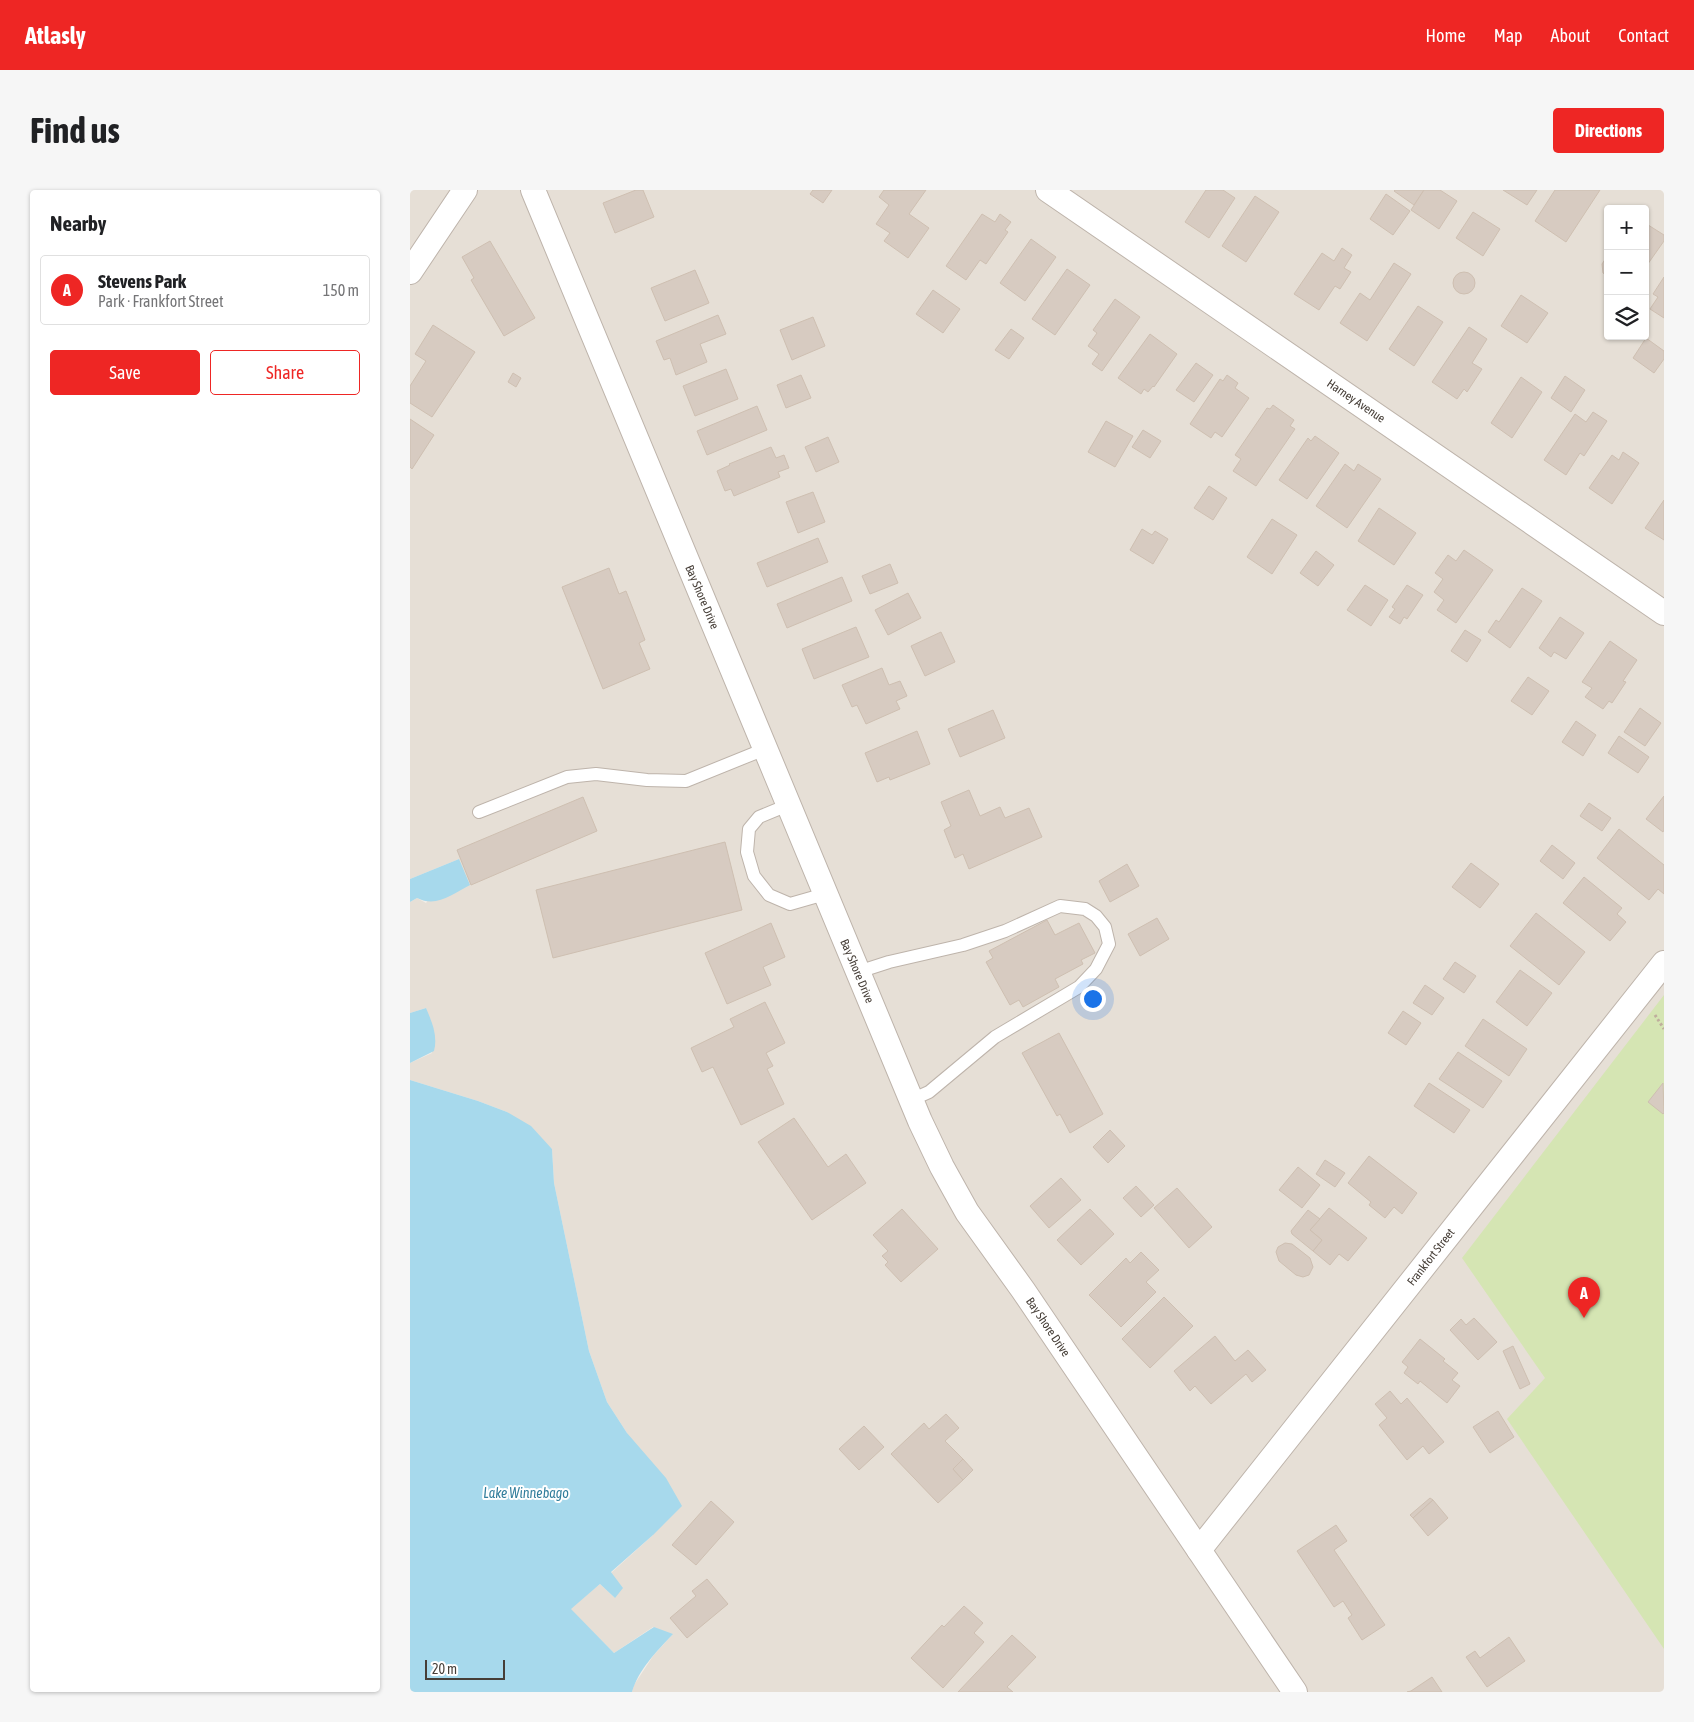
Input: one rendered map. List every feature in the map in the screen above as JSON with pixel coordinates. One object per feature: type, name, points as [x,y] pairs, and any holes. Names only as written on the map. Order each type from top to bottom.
[{"type":"street","points":[[410,272],[465,190]]},
{"type":"street","name":"Bay Shore Drive","points":[[533,190],[911,1100],[942,1167],[967,1212],[1023,1290],[1295,1692]]},
{"type":"street","name":"Harney Avenue","points":[[1048,190],[1664,613]]},
{"type":"street","name":"Frankfort Street","points":[[1199,1550],[1664,963]]},
{"type":"lane","points":[[479,812],[567,777],[596,774],[647,780],[686,781],[765,749]]},
{"type":"lane","points":[[788,805],[759,817],[749,829],[747,852],[754,876],[769,895],[790,904],[825,894]]},
{"type":"lane","points":[[858,972],[1005,931],[1060,906],[1085,909],[1096,916],[1106,927],[1109,944],[1096,969],[1079,987],[995,1037],[929,1092],[911,1100]]},
{"type":"shaded area","points":[[410,190],[1664,190],[1664,1692],[632,1692],[634,1685],[653,1656],[672,1635],[653,1627],[614,1653],[570,1609],[600,1584],[615,1598],[611,1573],[653,1535],[627,1433],[607,1402],[589,1351],[554,1183],[552,1149],[507,1112],[410,1080],[410,1063],[432,1053],[426,1008],[410,1013],[410,902],[417,898],[426,903],[459,859],[410,879]]},
{"type":"green space","points":[[1664,995],[1664,1649],[1507,1419],[1545,1378],[1462,1258]]},
{"type":"water","points":[[459,859],[470,885],[438,901],[424,901],[417,898],[410,902],[410,879]]},
{"type":"water","points":[[426,1008],[435,1034],[434,1051],[410,1063],[410,1013]]},
{"type":"water","name":"Lake Winnebago","points":[[410,1080],[507,1112],[531,1126],[552,1149],[554,1183],[589,1351],[607,1402],[627,1433],[666,1478],[682,1506],[611,1572],[623,1588],[615,1598],[600,1584],[571,1609],[614,1653],[654,1627],[673,1634],[643,1668],[632,1692],[410,1692]]},
{"type":"building","points":[[636,190],[643,190],[654,217],[615,233],[603,203]]},
{"type":"building","points":[[813,190],[832,190],[823,203],[810,194]]},
{"type":"building","points":[[884,190],[926,190],[909,214],[929,228],[908,258],[884,241],[890,233],[876,224],[889,205],[879,197]]},
{"type":"building","points":[[1206,190],[1223,190],[1235,198],[1209,238],[1185,222]]},
{"type":"building","points":[[1395,190],[1424,190],[1414,205]]},
{"type":"building","points":[[1424,190],[1440,190],[1457,201],[1439,229],[1411,210]]},
{"type":"building","points":[[1503,190],[1537,190],[1527,205]]},
{"type":"building","points":[[1555,190],[1600,190],[1566,242],[1535,221]]},
{"type":"building","points":[[1386,194],[1410,211],[1393,235],[1370,219]]},
{"type":"building","points":[[1255,196],[1279,212],[1246,262],[1222,246]]},
{"type":"building","points":[[1473,212],[1500,229],[1483,256],[1456,238]]},
{"type":"building","points":[[982,214],[995,222],[1000,214],[1011,222],[1005,230],[1008,232],[986,264],[980,260],[966,280],[946,266]]},
{"type":"building","points":[[1649,226],[1664,235],[1664,241],[1649,262]]},
{"type":"building","points":[[1031,239],[1056,257],[1025,301],[1000,283]]},
{"type":"building","points":[[490,241],[535,318],[504,336],[471,280],[474,278],[462,257]]},
{"type":"building","points":[[1342,248],[1352,255],[1344,268],[1351,272],[1340,289],[1335,286],[1319,310],[1294,294],[1322,253],[1334,261]]},
{"type":"building","points":[[1604,261],[1604,274],[1603,273],[1602,264]]},
{"type":"building","points":[[1394,263],[1411,274],[1367,341],[1340,323],[1360,293],[1370,300]]},
{"type":"building","points":[[1067,269],[1090,285],[1055,335],[1032,319]]},
{"type":"building","points":[[695,270],[709,303],[665,321],[651,288]]},
{"type":"building","points":[[1464,272],[1472,275],[1475,283],[1472,291],[1464,294],[1456,291],[1453,283],[1456,275]]},
{"type":"building","points":[[1664,277],[1664,318],[1650,309],[1658,297],[1653,294]]},
{"type":"building","points":[[933,290],[960,309],[943,333],[916,314]]},
{"type":"building","points":[[1521,295],[1548,313],[1527,343],[1501,326]]},
{"type":"building","points":[[1115,299],[1140,317],[1102,371],[1092,364],[1099,354],[1088,346],[1097,333],[1093,330]]},
{"type":"building","points":[[1418,306],[1443,322],[1414,366],[1389,349]]},
{"type":"building","points":[[718,315],[726,334],[700,344],[707,362],[676,375],[670,358],[664,360],[656,341]]},
{"type":"building","points":[[813,317],[825,346],[792,360],[780,330]]},
{"type":"building","points":[[433,325],[475,352],[432,417],[410,403],[410,386],[426,361],[415,354]]},
{"type":"building","points":[[1469,327],[1487,339],[1472,363],[1482,369],[1467,392],[1464,389],[1457,399],[1432,382]]},
{"type":"building","points":[[1011,329],[1024,338],[1009,359],[995,350]]},
{"type":"building","points":[[1150,334],[1177,354],[1154,387],[1148,392],[1144,389],[1141,394],[1118,378]]},
{"type":"building","points":[[1645,340],[1649,340],[1664,351],[1664,359],[1654,373],[1633,358]]},
{"type":"building","points":[[1196,363],[1213,375],[1194,402],[1176,390]]},
{"type":"building","points":[[726,369],[738,399],[695,416],[683,386]]},
{"type":"building","points":[[513,373],[521,378],[516,387],[508,382]]},
{"type":"building","points":[[801,375],[811,398],[786,408],[777,385]]},
{"type":"building","points":[[1227,375],[1238,383],[1235,388],[1249,398],[1222,437],[1215,432],[1211,438],[1190,424],[1220,379],[1223,381]]},
{"type":"building","points":[[1565,376],[1585,390],[1571,412],[1551,398]]},
{"type":"building","points":[[1521,377],[1542,392],[1512,438],[1491,423]]},
{"type":"building","points":[[1273,405],[1294,420],[1290,426],[1295,429],[1256,486],[1233,471],[1241,459],[1235,455],[1267,408],[1270,409]]},
{"type":"building","points":[[757,406],[767,430],[707,455],[697,431]]},
{"type":"building","points":[[1593,412],[1607,421],[1584,456],[1580,453],[1566,475],[1544,460],[1575,414],[1586,422]]},
{"type":"building","points":[[410,419],[434,435],[412,469],[410,467]]},
{"type":"building","points":[[1106,421],[1133,436],[1115,467],[1088,452]]},
{"type":"building","points":[[1143,430],[1161,441],[1150,458],[1132,447]]},
{"type":"building","points":[[1315,436],[1339,453],[1307,499],[1279,480],[1308,438],[1311,441]]},
{"type":"building","points":[[828,437],[839,462],[816,472],[805,447]]},
{"type":"building","points":[[771,447],[776,458],[784,455],[789,468],[778,472],[780,477],[734,496],[731,489],[725,491],[717,471],[729,464]]},
{"type":"building","points":[[1623,452],[1639,463],[1612,504],[1589,488],[1612,455],[1619,460]]},
{"type":"building","points":[[1345,464],[1354,471],[1358,464],[1381,479],[1347,528],[1316,506]]},
{"type":"building","points":[[1209,486],[1227,498],[1213,520],[1194,508]]},
{"type":"building","points":[[813,492],[825,522],[798,533],[786,502]]},
{"type":"building","points":[[1664,500],[1664,540],[1645,528]]},
{"type":"building","points":[[1379,508],[1416,533],[1394,565],[1358,541]]},
{"type":"building","points":[[1272,519],[1297,535],[1272,574],[1247,557]]},
{"type":"building","points":[[1142,529],[1152,535],[1155,531],[1168,539],[1153,564],[1130,550]]},
{"type":"building","points":[[818,538],[828,562],[767,587],[757,563]]},
{"type":"building","points":[[1464,550],[1493,570],[1456,623],[1437,610],[1444,600],[1434,592],[1443,579],[1435,573],[1448,555],[1456,561]]},
{"type":"building","points":[[1316,551],[1334,565],[1318,586],[1300,573]]},
{"type":"building","points":[[890,564],[898,583],[870,594],[862,576]]},
{"type":"building","points":[[609,568],[619,594],[626,591],[645,640],[639,643],[650,669],[603,689],[562,587]]},
{"type":"building","points":[[842,577],[852,601],[787,628],[777,604]]},
{"type":"building","points":[[1365,585],[1388,600],[1371,626],[1347,610]]},
{"type":"building","points":[[1407,585],[1423,595],[1407,619],[1404,617],[1400,624],[1389,617],[1395,609],[1392,607]]},
{"type":"building","points":[[1522,588],[1542,601],[1510,648],[1488,632],[1496,620],[1499,622]]},
{"type":"building","points":[[908,593],[921,618],[888,635],[875,610]]},
{"type":"building","points":[[1560,617],[1584,633],[1566,659],[1554,652],[1551,657],[1539,648]]},
{"type":"building","points":[[856,627],[869,657],[814,679],[802,649]]},
{"type":"building","points":[[1465,630],[1481,640],[1467,662],[1451,651]]},
{"type":"building","points":[[941,632],[955,662],[925,676],[911,646]]},
{"type":"building","points":[[1610,641],[1637,660],[1623,681],[1626,682],[1612,703],[1609,701],[1603,709],[1585,697],[1592,688],[1582,682]]},
{"type":"building","points":[[882,668],[889,685],[900,681],[907,696],[896,701],[900,709],[866,724],[857,705],[852,707],[842,685]]},
{"type":"building","points":[[1528,677],[1549,691],[1532,715],[1511,701]]},
{"type":"building","points":[[1640,708],[1661,723],[1645,746],[1624,732]]},
{"type":"building","points":[[993,710],[1005,738],[960,757],[948,729]]},
{"type":"building","points":[[1576,721],[1596,735],[1583,756],[1562,742]]},
{"type":"building","points":[[917,731],[930,764],[890,780],[889,777],[877,782],[865,753]]},
{"type":"building","points":[[1619,736],[1649,757],[1638,773],[1608,753]]},
{"type":"building","points":[[969,790],[980,816],[1000,807],[1005,818],[1029,808],[1042,837],[969,869],[963,854],[955,858],[944,830],[951,826],[941,802]]},
{"type":"building","points":[[1664,796],[1664,830],[1663,832],[1646,819]]},
{"type":"building","points":[[583,797],[597,831],[471,885],[457,850]]},
{"type":"building","points":[[1589,803],[1611,818],[1602,831],[1580,816]]},
{"type":"building","points":[[1619,829],[1664,865],[1664,894],[1658,889],[1649,900],[1597,858]]},
{"type":"building","points":[[725,842],[742,910],[553,958],[536,890]]},
{"type":"building","points":[[1552,845],[1575,863],[1563,879],[1540,861]]},
{"type":"building","points":[[1471,863],[1499,884],[1480,908],[1452,887]]},
{"type":"building","points":[[1127,864],[1139,886],[1110,902],[1099,881]]},
{"type":"building","points":[[1584,877],[1622,908],[1617,914],[1626,922],[1610,941],[1563,903]]},
{"type":"building","points":[[1536,913],[1585,952],[1559,985],[1510,946]]},
{"type":"building","points":[[1157,918],[1169,939],[1140,956],[1128,934]]},
{"type":"building","points":[[1047,920],[1055,935],[1079,923],[1095,953],[1081,960],[1083,964],[1055,979],[1059,987],[1023,1007],[1019,1000],[1010,1005],[986,962],[993,958],[989,951]]},
{"type":"building","points":[[771,923],[785,957],[763,967],[771,985],[727,1004],[705,953]]},
{"type":"building","points":[[1455,962],[1476,976],[1464,993],[1443,979]]},
{"type":"building","points":[[1520,970],[1552,993],[1527,1026],[1496,1002]]},
{"type":"building","points":[[1425,985],[1444,998],[1432,1015],[1413,1003]]},
{"type":"building","points":[[765,1002],[785,1043],[766,1053],[773,1066],[767,1069],[784,1104],[741,1125],[713,1067],[702,1072],[691,1048],[734,1027],[730,1019]]},
{"type":"building","points":[[1403,1011],[1421,1023],[1406,1045],[1388,1033]]},
{"type":"building","points":[[1483,1019],[1527,1049],[1509,1076],[1465,1046]]},
{"type":"building","points":[[1059,1033],[1103,1114],[1070,1133],[1060,1114],[1057,1116],[1022,1053]]},
{"type":"building","points":[[1458,1052],[1502,1081],[1483,1108],[1439,1079]]},
{"type":"building","points":[[1429,1083],[1470,1110],[1454,1133],[1414,1106]]},
{"type":"building","points":[[1663,1083],[1664,1113],[1663,1114],[1648,1102]]},
{"type":"building","points":[[794,1118],[828,1167],[846,1154],[866,1183],[812,1220],[758,1142]]},
{"type":"building","points":[[1110,1130],[1125,1146],[1108,1163],[1093,1147]]},
{"type":"building","points":[[1369,1156],[1417,1193],[1402,1214],[1394,1207],[1385,1218],[1369,1205],[1371,1202],[1348,1183]]},
{"type":"building","points":[[1325,1160],[1345,1173],[1335,1187],[1316,1174]]},
{"type":"building","points":[[1298,1167],[1320,1185],[1302,1208],[1279,1190]]},
{"type":"building","points":[[1061,1178],[1081,1200],[1049,1228],[1030,1206]]},
{"type":"building","points":[[1136,1186],[1154,1205],[1141,1217],[1123,1198]]},
{"type":"building","points":[[1177,1188],[1212,1227],[1189,1248],[1154,1208]]},
{"type":"building","points":[[1329,1208],[1367,1238],[1348,1261],[1339,1254],[1330,1265],[1313,1251],[1322,1240],[1310,1230]]},
{"type":"building","points":[[902,1209],[938,1249],[901,1282],[885,1265],[888,1262],[882,1256],[888,1251],[873,1235]]},
{"type":"building","points":[[1090,1209],[1114,1234],[1081,1265],[1057,1240]]},
{"type":"building","points":[[1308,1210],[1320,1219],[1310,1230],[1322,1240],[1313,1251],[1292,1234],[1291,1231]]},
{"type":"building","points":[[1285,1243],[1292,1244],[1310,1258],[1313,1267],[1309,1275],[1303,1277],[1296,1275],[1279,1261],[1276,1252],[1278,1247]]},
{"type":"building","points":[[1141,1252],[1159,1270],[1146,1282],[1156,1292],[1121,1327],[1089,1295],[1126,1258],[1130,1263]]},
{"type":"building","points":[[1164,1297],[1193,1326],[1150,1368],[1122,1339]]},
{"type":"building","points":[[1474,1318],[1497,1342],[1478,1360],[1450,1330],[1461,1319],[1466,1325]]},
{"type":"building","points":[[1215,1336],[1235,1361],[1248,1350],[1266,1370],[1252,1382],[1246,1374],[1211,1404],[1195,1386],[1190,1391],[1174,1371]]},
{"type":"building","points":[[1420,1339],[1445,1359],[1443,1361],[1458,1373],[1452,1380],[1460,1386],[1447,1403],[1420,1381],[1418,1384],[1404,1373],[1408,1367],[1402,1362]]},
{"type":"building","points":[[1513,1346],[1530,1384],[1520,1389],[1503,1351]]},
{"type":"building","points":[[1390,1391],[1401,1404],[1407,1398],[1444,1442],[1429,1454],[1423,1446],[1407,1460],[1379,1425],[1387,1418],[1375,1404]]},
{"type":"building","points":[[1498,1411],[1514,1437],[1490,1453],[1473,1427]]},
{"type":"building","points":[[946,1414],[959,1428],[945,1441],[963,1459],[953,1469],[963,1480],[938,1503],[891,1454],[924,1423],[929,1429]]},
{"type":"building","points":[[864,1426],[884,1447],[859,1470],[839,1449]]},
{"type":"building","points":[[963,1459],[973,1470],[963,1480],[953,1469]]},
{"type":"building","points":[[1430,1498],[1433,1500],[1413,1518],[1410,1515]]},
{"type":"building","points":[[1433,1500],[1448,1518],[1428,1536],[1413,1518]]},
{"type":"building","points":[[711,1501],[734,1522],[696,1565],[672,1545]]},
{"type":"building","points":[[1336,1525],[1347,1541],[1334,1550],[1385,1625],[1362,1640],[1348,1618],[1352,1615],[1343,1601],[1334,1607],[1297,1551]]},
{"type":"building","points":[[707,1579],[728,1604],[687,1638],[670,1618],[696,1596],[692,1591]]},
{"type":"building","points":[[964,1606],[983,1623],[974,1633],[984,1642],[943,1688],[911,1658],[942,1625],[944,1627]]},
{"type":"building","points":[[1012,1635],[1036,1657],[1007,1687],[1013,1692],[958,1692]]},
{"type":"building","points":[[1509,1637],[1525,1661],[1487,1687],[1466,1657],[1475,1651],[1480,1658]]},
{"type":"building","points":[[1432,1677],[1442,1692],[1407,1692],[1411,1691]]},
{"type":"place","name":"Stevens Park","points":[[1584,1318]]}]
